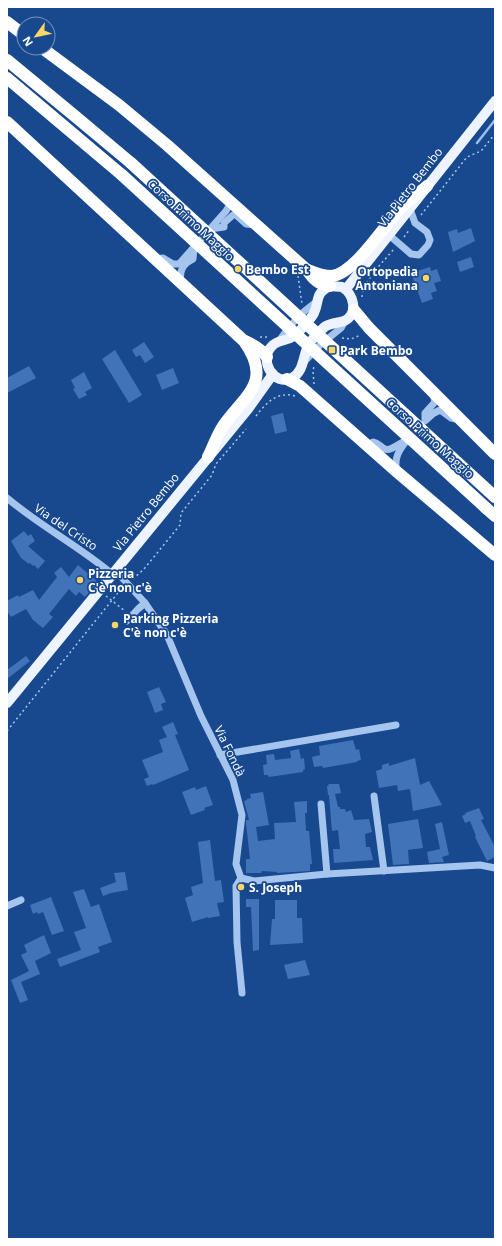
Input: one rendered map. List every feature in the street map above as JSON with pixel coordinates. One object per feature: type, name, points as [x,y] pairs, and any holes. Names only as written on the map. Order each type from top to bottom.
[{"type":"highway","points":[[7,22],[16,29]]},
{"type":"highway","points":[[53,56],[119,105],[167,145],[228,198],[306,270],[313,279],[323,285],[330,286]]},
{"type":"highway","name":"Corso Primo Maggio","points":[[7,60],[76,116],[131,164],[495,497]]},
{"type":"highway","name":"Corso Primo Maggio","points":[[7,78],[122,175],[491,512]]},
{"type":"highway","points":[[7,122],[244,341],[254,358],[257,370],[254,386],[222,427],[208,457]]},
{"type":"highway","points":[[306,270],[332,276],[352,266],[403,206],[427,186]]},
{"type":"highway","points":[[354,310],[369,328],[495,454]]},
{"type":"highway","points":[[244,341],[263,351],[266,357]]},
{"type":"highway","points":[[287,379],[300,386],[366,446],[495,555]]},
{"type":"main road","name":"Via Pietro Bembo","points":[[346,289],[495,102]]},
{"type":"main road","points":[[330,286],[342,287],[346,289],[353,299],[354,310],[348,318],[345,321],[328,325],[321,330],[307,346],[300,370],[293,377],[287,379],[273,374],[266,363],[266,357],[272,346],[294,336],[312,316],[318,295],[323,290],[330,286]]},
{"type":"main road","name":"Via Pietro Bembo","points":[[7,702],[248,409],[273,374]]},
{"type":"street","points":[[156,259],[165,258],[170,263],[177,265],[210,230],[229,206],[228,198]]},
{"type":"street","points":[[390,235],[411,254],[419,255],[428,245],[430,240],[427,232],[415,223],[410,209]]},
{"type":"street","points":[[210,230],[224,227],[224,222],[233,215],[236,215],[246,224],[257,225]]},
{"type":"street","points":[[181,283],[179,275],[180,270],[188,261],[193,259],[194,248]]},
{"type":"street","points":[[425,421],[425,413],[435,402],[433,394],[428,388]]},
{"type":"street","points":[[396,471],[395,461],[397,454],[407,440],[434,412],[440,410],[451,418],[463,422]]},
{"type":"street","points":[[366,446],[373,442],[378,443],[386,450],[389,450],[399,443],[407,440]]},
{"type":"street","name":"Via del Cristo","points":[[7,498],[19,508],[114,572]]},
{"type":"street","name":"Via Fondà","points":[[114,572],[145,603],[167,635],[201,716],[233,780],[242,815],[236,864],[241,878]]},
{"type":"street","points":[[130,618],[145,603]]},
{"type":"street","points":[[220,755],[396,725]]},
{"type":"street","points":[[374,796],[384,871]]},
{"type":"street","points":[[322,804],[327,874]]},
{"type":"street","points":[[242,993],[237,942],[236,886],[241,878],[254,881],[327,874],[480,865],[495,868]]},
{"type":"street","points":[[7,906],[21,900]]},
{"type":"path","points":[[252,420],[269,401],[277,396],[286,395],[298,397]]},
{"type":"path","points":[[134,578],[180,525],[181,513],[212,475],[216,464],[248,426]]},
{"type":"path","points":[[7,731],[124,587]]},
{"type":"path","points":[[112,600],[130,618]]},
{"type":"building","points":[[471,228],[475,241],[453,252],[448,232],[457,229],[458,233]]},
{"type":"building","points":[[471,257],[474,267],[460,272],[457,262]]},
{"type":"building","points":[[430,267],[431,271],[437,269],[441,281],[434,283],[437,291],[431,293],[433,299],[422,303],[411,273]]},
{"type":"building","points":[[144,342],[154,357],[145,363],[140,355],[136,357],[132,350]]},
{"type":"building","points":[[115,350],[142,395],[129,403],[102,359]]},
{"type":"building","points":[[29,366],[36,378],[7,393],[7,378]]},
{"type":"building","points":[[173,368],[179,383],[162,390],[156,375]]},
{"type":"building","points":[[84,372],[92,388],[85,392],[87,395],[79,399],[73,389],[75,388],[71,380]]},
{"type":"building","points":[[283,413],[287,431],[275,434],[271,416]]},
{"type":"building","points":[[24,531],[28,536],[31,534],[35,541],[28,546],[45,561],[38,569],[21,558],[11,541]]},
{"type":"building","points":[[78,565],[98,582],[85,597],[79,592],[76,596],[69,589],[49,614],[53,617],[43,628],[33,620],[26,609],[11,617],[7,611],[7,601],[18,595],[19,597],[33,590],[39,600],[57,577],[54,573],[61,567],[69,577]]},
{"type":"building","points":[[26,656],[30,661],[7,679],[7,670]]},
{"type":"building","points":[[159,687],[166,702],[161,704],[163,710],[155,713],[147,692]]},
{"type":"building","points":[[173,722],[178,734],[175,735],[189,770],[153,785],[147,786],[144,779],[149,777],[142,760],[163,752],[159,740],[167,737],[162,727]]},
{"type":"building","points":[[353,740],[356,750],[359,749],[361,760],[323,768],[322,766],[314,767],[312,757],[320,755],[319,746]]},
{"type":"building","points":[[299,749],[301,759],[304,758],[305,769],[303,772],[269,777],[268,775],[264,775],[263,765],[267,764],[266,755],[274,754],[275,760],[291,758],[290,751]]},
{"type":"building","points":[[415,758],[420,785],[429,781],[442,805],[413,811],[410,789],[398,791],[397,785],[379,788],[376,771],[382,769],[382,765],[389,763],[389,766]]},
{"type":"building","points":[[328,784],[339,784],[341,793],[335,794],[338,807],[340,807],[340,809],[345,809],[346,812],[351,810],[354,820],[369,819],[372,832],[365,834],[366,847],[370,847],[373,860],[334,863],[333,849],[340,849],[338,830],[332,831]]},
{"type":"building","points":[[206,786],[213,805],[204,808],[205,810],[191,815],[182,792],[195,787],[196,790]]},
{"type":"building","points":[[263,792],[269,825],[256,827],[258,841],[275,839],[274,823],[296,822],[294,802],[307,801],[307,813],[305,813],[306,831],[309,831],[312,864],[310,864],[310,871],[277,873],[262,871],[261,873],[246,873],[246,859],[250,859],[246,823],[246,820],[249,820],[244,801],[251,798],[250,794]]},
{"type":"building","points":[[479,808],[484,819],[481,820],[495,847],[495,857],[487,861],[475,837],[476,836],[470,821],[465,823],[462,816],[466,814],[465,813]]},
{"type":"building","points":[[418,819],[423,848],[408,850],[409,864],[393,865],[388,824]]},
{"type":"building","points":[[442,822],[449,855],[442,857],[444,862],[429,863],[427,852],[440,849],[435,824]]},
{"type":"building","points":[[210,840],[215,881],[221,880],[224,902],[217,903],[220,916],[208,917],[192,922],[185,898],[193,895],[191,887],[203,883],[198,842]]},
{"type":"building","points":[[125,872],[128,890],[103,896],[100,888],[116,882],[114,873]]},
{"type":"building","points":[[84,889],[91,907],[99,904],[112,942],[98,947],[100,952],[60,967],[57,959],[81,950],[74,932],[86,928],[73,892]]},
{"type":"building","points":[[51,897],[64,931],[52,935],[43,912],[33,914],[30,905]]},
{"type":"building","points":[[246,899],[259,899],[259,950],[253,951],[251,907],[246,907]]},
{"type":"building","points":[[275,900],[297,900],[297,918],[302,918],[303,943],[270,945],[272,919],[275,919]]},
{"type":"building","points":[[44,935],[51,953],[35,961],[40,974],[21,982],[28,1000],[20,1003],[11,980],[29,971],[21,955],[27,952],[24,945]]},
{"type":"building","points":[[305,960],[310,975],[288,979],[284,965]]},
{"type":"waterway","points":[[477,143],[495,120]]},
{"type":"place","name":"Bembo Est","points":[[238,269]]},
{"type":"place","name":"Ortopedia Antoniana","points":[[426,278]]},
{"type":"place","name":"Park Bembo","points":[[332,350]]},
{"type":"place","name":"Pizzeria C'è non c'è","points":[[80,580]]},
{"type":"place","name":"Parking Pizzeria C'è non c'è","points":[[115,625]]},
{"type":"place","name":"S. Joseph","points":[[241,887]]}]
